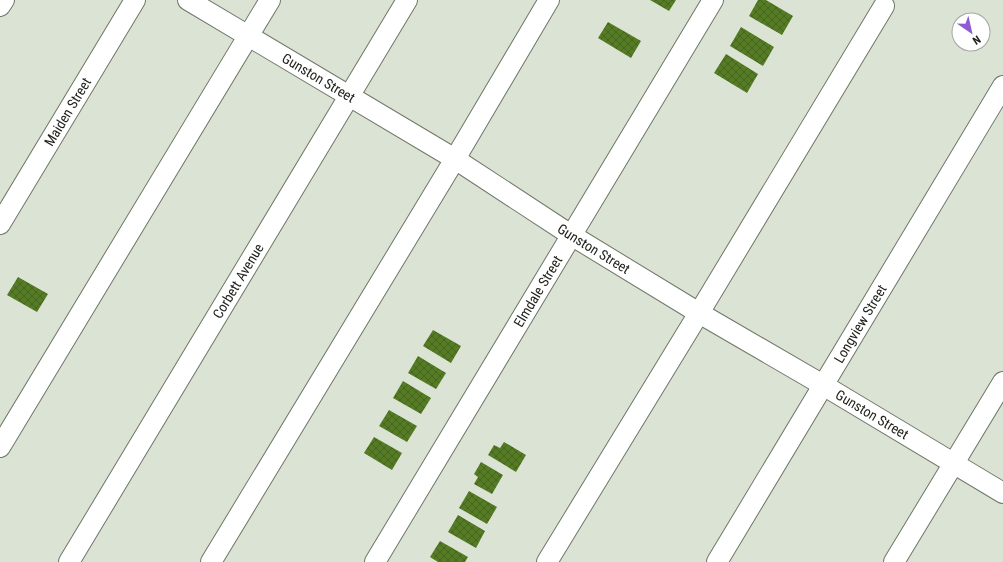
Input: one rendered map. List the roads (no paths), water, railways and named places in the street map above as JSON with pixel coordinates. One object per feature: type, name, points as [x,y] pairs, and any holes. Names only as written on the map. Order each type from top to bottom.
[{"type":"street","points":[[0,6],[4,0]]},
{"type":"street","name":"Maiden Street","points":[[0,224],[135,0]]},
{"type":"street","name":"Gunston Street","points":[[188,0],[455,159],[571,236],[699,313],[824,385],[1003,493]]},
{"type":"street","points":[[0,447],[270,0]]},
{"type":"street","name":"Corbett Avenue","points":[[68,562],[407,0]]},
{"type":"street","points":[[210,562],[455,159],[549,0]]},
{"type":"street","name":"Elmdale Street","points":[[375,562],[713,0]]},
{"type":"street","points":[[547,562],[884,6]]},
{"type":"street","name":"Longview Street","points":[[717,562],[1003,86]]},
{"type":"street","points":[[894,562],[1003,382]]}]
